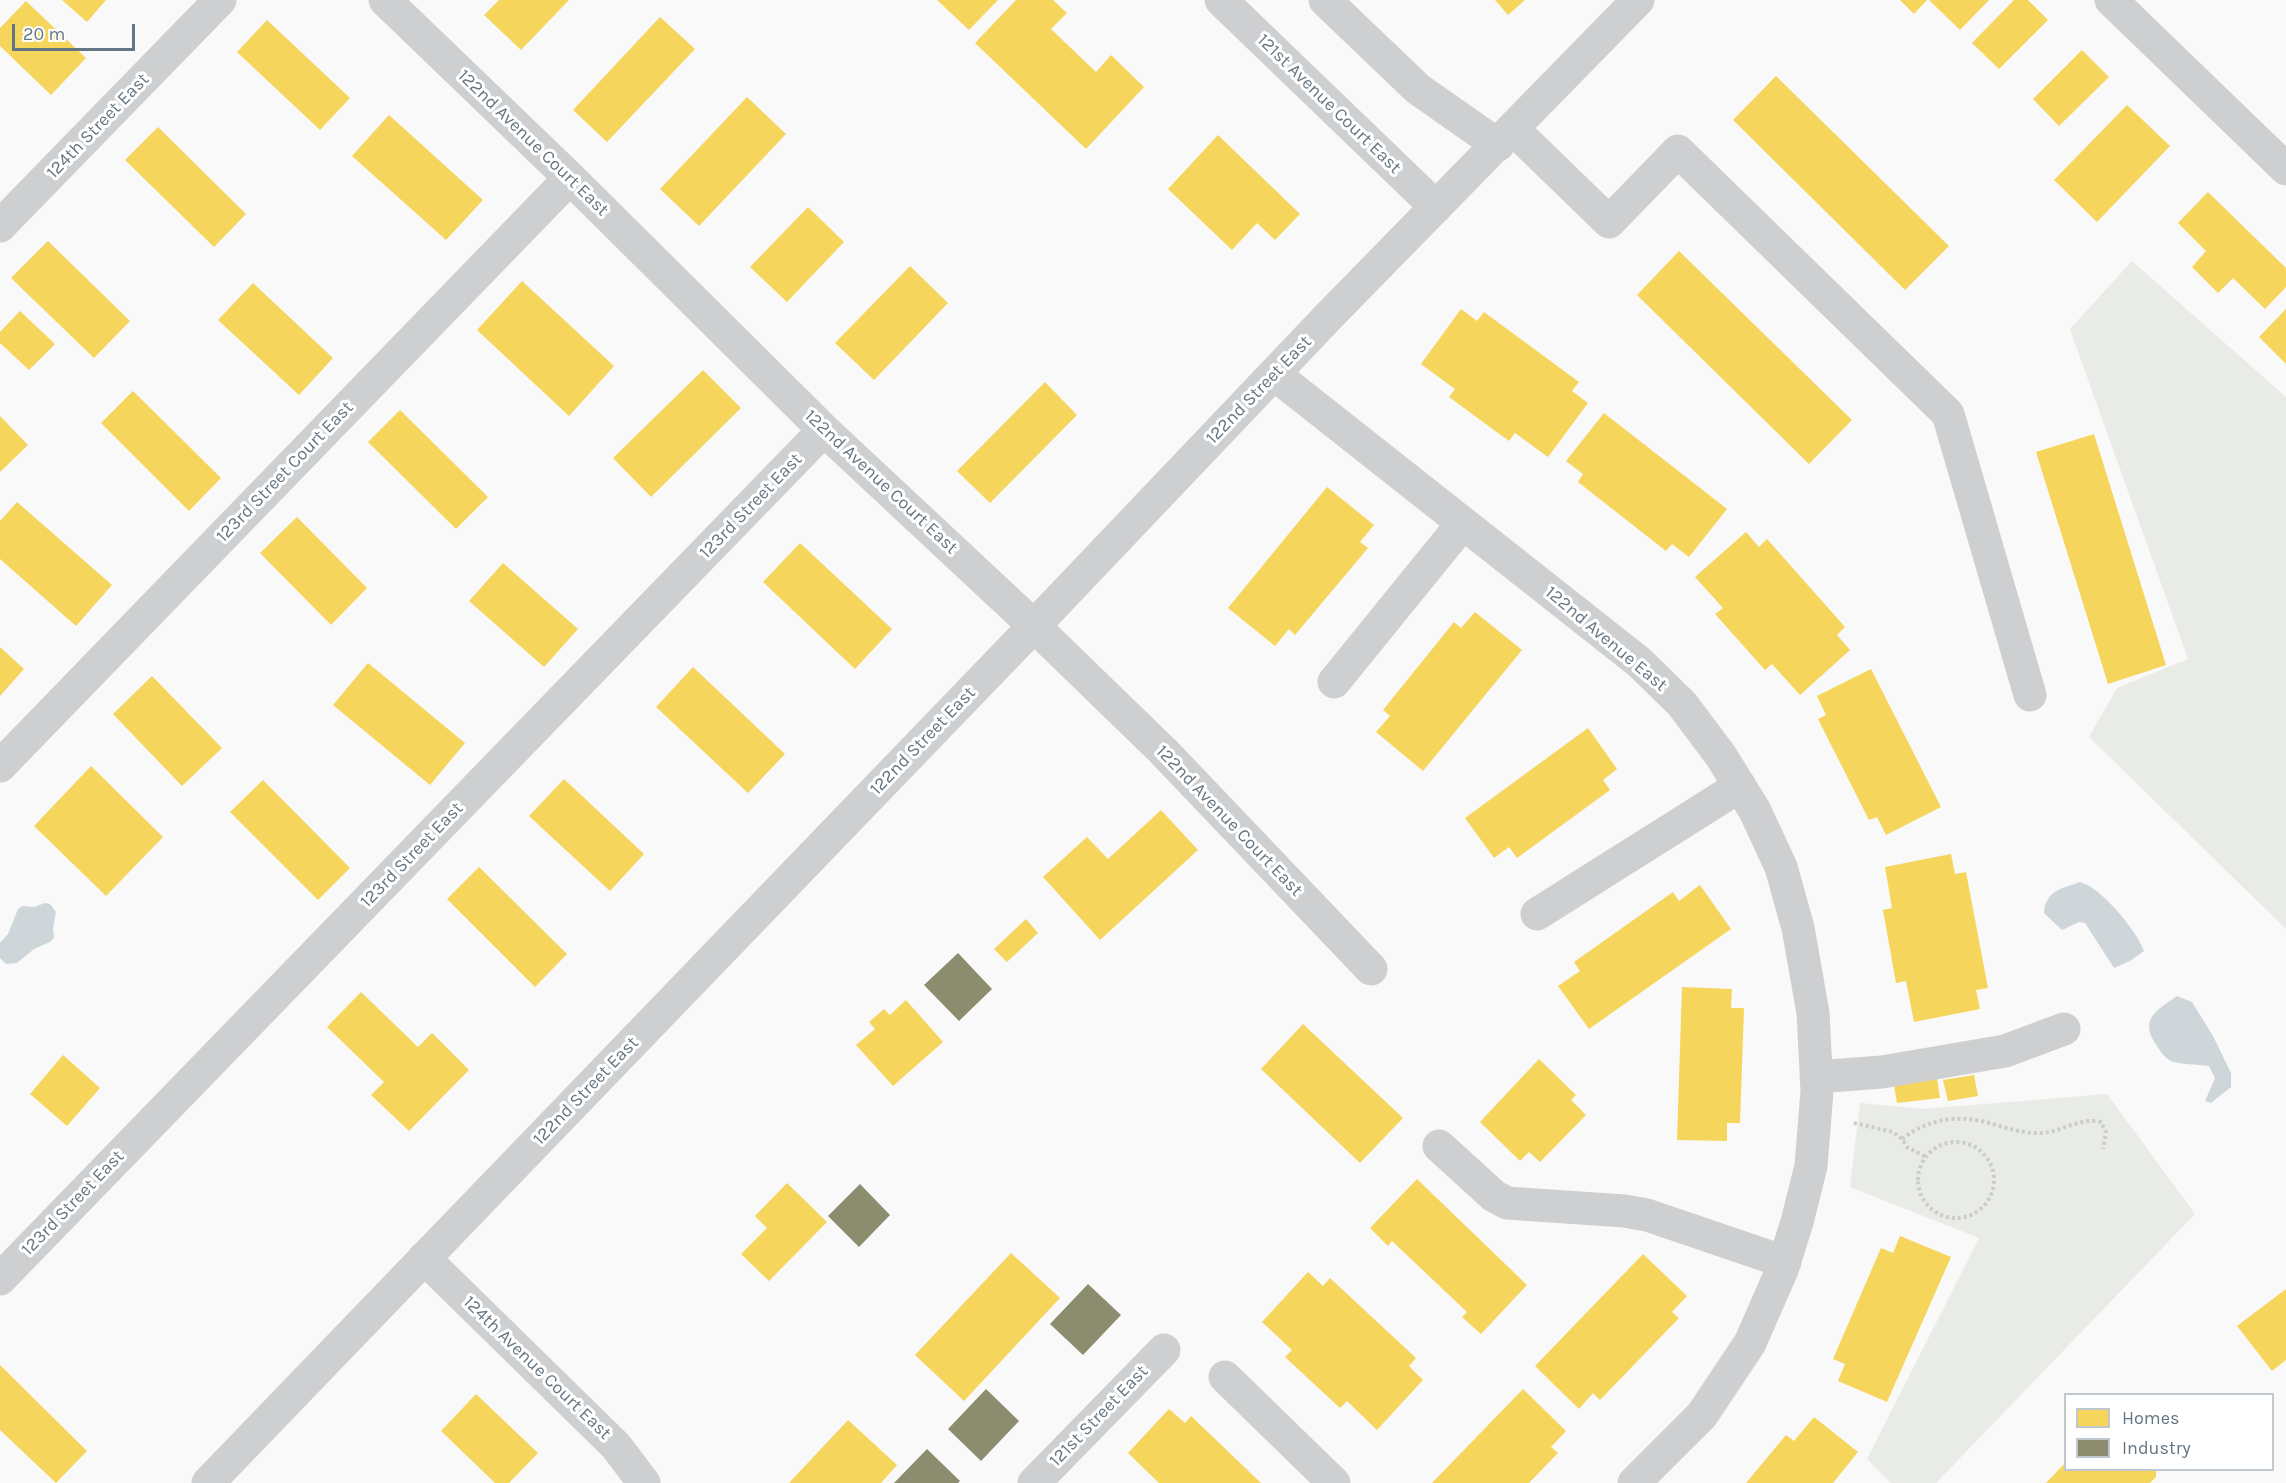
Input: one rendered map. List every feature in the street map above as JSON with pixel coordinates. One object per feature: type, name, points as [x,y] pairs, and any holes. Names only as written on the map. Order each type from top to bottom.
[{"type":"street","name":"124th Street East","points":[[0,226],[220,0]]},
{"type":"street","name":"122nd Avenue Court East","points":[[385,0],[570,178],[824,430],[1034,626],[1163,751],[1371,969]]},
{"type":"street","name":"121st Avenue Court East","points":[[1221,0],[1436,207]]},
{"type":"street","points":[[1325,0],[1418,89],[1505,137],[1609,222],[1678,151],[1948,414],[2030,695]]},
{"type":"street","name":"122nd Street East","points":[[208,1483],[1274,374],[1638,0]]},
{"type":"street","points":[[2111,0],[2286,169]]},
{"type":"street","name":"123rd Street Court East","points":[[0,766],[570,178]]},
{"type":"street","name":"122nd Avenue East","points":[[1274,374],[1639,662],[1682,704],[1721,756],[1755,811],[1781,867],[1797,928],[1813,1012],[1816,1077],[1811,1166],[1785,1262],[1750,1343],[1702,1415],[1634,1483]]},
{"type":"street","name":"123rd Street East","points":[[0,1279],[824,430]]},
{"type":"street","points":[[1334,682],[1462,523]]},
{"type":"street","points":[[1537,914],[1740,786]]},
{"type":"street","points":[[1816,1077],[1882,1072],[2005,1051],[2064,1029]]},
{"type":"street","points":[[1439,1146],[1494,1196],[1507,1203],[1624,1210],[1647,1215],[1785,1262]]},
{"type":"street","name":"124th Avenue Court East","points":[[424,1258],[616,1446],[644,1483]]},
{"type":"street","name":"121st Street East","points":[[1034,1483],[1164,1350]]},
{"type":"street","points":[[1225,1377],[1334,1483]]},
{"type":"path","points":[[1902,1139],[1915,1129],[1936,1120],[1960,1119],[1986,1122],[2020,1131],[2045,1133],[2090,1120],[2101,1122],[2106,1132],[2103,1149]]},
{"type":"path","points":[[1854,1123],[1893,1132],[1902,1139],[1907,1147],[1926,1157]]},
{"type":"path","points":[[1955,1142],[1979,1149],[1988,1158],[1995,1182],[1992,1195],[1985,1206],[1976,1214],[1964,1218],[1939,1215],[1929,1208],[1921,1197],[1918,1185],[1918,1173],[1926,1157],[1942,1144],[1955,1142]]},
{"type":"shaded area","points":[[2132,261],[2286,397],[2286,929],[2089,737],[2117,688],[2188,659],[2070,329]]},
{"type":"shaded area","points":[[2080,882],[2098,892],[2108,901],[2134,932],[2144,951],[2114,968],[2085,923],[2079,922],[2062,930],[2044,913],[2045,905],[2051,895]]},
{"type":"shaded area","points":[[45,903],[50,904],[56,912],[54,938],[34,949],[17,963],[6,964],[0,958],[0,943],[8,934],[18,909],[22,906],[34,907]]},
{"type":"shaded area","points":[[2177,996],[2192,1002],[2213,1036],[2231,1073],[2231,1087],[2211,1103],[2205,1101],[2215,1078],[2209,1066],[2171,1061],[2162,1053],[2151,1034],[2149,1027],[2153,1015]]},
{"type":"shaded area","points":[[2107,1094],[2195,1214],[1936,1483],[1891,1483],[1867,1459],[1979,1238],[1850,1187],[1860,1103],[1923,1109]]},
{"type":"building: Homes","points":[[62,0],[106,0],[87,22]]},
{"type":"building: Homes","points":[[499,0],[569,0],[521,50],[484,15]]},
{"type":"building: Homes","points":[[937,0],[998,0],[969,30]]},
{"type":"building: Homes","points":[[1016,0],[1053,0],[1067,13],[1051,29],[1096,72],[1111,55],[1144,87],[1086,149],[975,43]]},
{"type":"building: Homes","points":[[1495,0],[1525,0],[1508,15]]},
{"type":"building: Homes","points":[[1900,0],[1927,0],[1914,14]]},
{"type":"building: Homes","points":[[1929,0],[1989,0],[1960,30]]},
{"type":"building: Homes","points":[[2014,0],[2028,0],[2048,20],[1999,69],[1972,43]]},
{"type":"building: Homes","points":[[26,1],[86,58],[51,95],[0,46],[0,28]]},
{"type":"building: Homes","points":[[660,17],[695,49],[607,142],[573,110]]},
{"type":"building: Homes","points":[[267,20],[350,98],[320,130],[237,52]]},
{"type":"building: Homes","points":[[2082,50],[2109,77],[2059,126],[2033,99]]},
{"type":"building: Homes","points":[[1776,76],[1949,246],[1905,290],[1733,120]]},
{"type":"building: Homes","points":[[747,97],[786,134],[699,226],[660,189]]},
{"type":"building: Homes","points":[[2127,105],[2170,146],[2097,222],[2054,180]]},
{"type":"building: Homes","points":[[389,115],[483,200],[446,240],[352,156]]},
{"type":"building: Homes","points":[[158,127],[246,214],[214,247],[125,160]]},
{"type":"building: Homes","points":[[1218,135],[1300,214],[1275,240],[1257,223],[1232,250],[1168,189]]},
{"type":"building: Homes","points":[[2208,192],[2286,268],[2286,287],[2265,309],[2233,278],[2218,293],[2192,267],[2206,251],[2178,223]]},
{"type":"building: Homes","points":[[808,207],[844,242],[787,302],[750,267]]},
{"type":"building: Homes","points":[[48,241],[130,321],[94,358],[11,278]]},
{"type":"building: Homes","points":[[1679,251],[1852,420],[1809,464],[1637,295]]},
{"type":"building: Homes","points":[[910,266],[948,303],[874,380],[835,343]]},
{"type":"building: Homes","points":[[522,281],[614,366],[569,416],[477,330]]},
{"type":"building: Homes","points":[[253,283],[333,358],[299,395],[218,320]]},
{"type":"building: Homes","points":[[1461,309],[1477,321],[1484,312],[1579,382],[1572,391],[1588,403],[1548,457],[1515,433],[1509,441],[1449,397],[1455,389],[1421,364]]},
{"type":"building: Homes","points":[[2286,309],[2286,364],[2259,337]]},
{"type":"building: Homes","points":[[20,311],[55,344],[29,370],[0,343],[0,332]]},
{"type":"building: Homes","points":[[703,370],[741,408],[651,497],[613,458]]},
{"type":"building: Homes","points":[[1045,382],[1077,415],[990,503],[957,471]]},
{"type":"building: Homes","points":[[133,391],[221,478],[189,511],[101,423]]},
{"type":"building: Homes","points":[[400,410],[488,497],[456,529],[368,442]]},
{"type":"building: Homes","points":[[1604,413],[1727,509],[1689,557],[1672,544],[1666,551],[1578,482],[1583,474],[1566,461]]},
{"type":"building: Homes","points":[[0,416],[28,445],[0,472]]},
{"type":"building: Homes","points":[[2094,434],[2166,665],[2108,684],[2036,452]]},
{"type":"building: Homes","points":[[1327,487],[1374,525],[1360,542],[1368,548],[1295,635],[1289,629],[1275,646],[1228,608]]},
{"type":"building: Homes","points":[[17,502],[112,585],[76,626],[0,559],[0,521]]},
{"type":"building: Homes","points":[[297,517],[367,588],[331,625],[260,553]]},
{"type":"building: Homes","points":[[1746,532],[1759,547],[1767,539],[1845,627],[1837,635],[1850,650],[1800,695],[1772,664],[1765,670],[1715,614],[1723,608],[1695,577]]},
{"type":"building: Homes","points":[[800,543],[892,629],[855,669],[763,582]]},
{"type":"building: Homes","points":[[503,563],[578,629],[544,667],[469,601]]},
{"type":"building: Homes","points":[[1475,612],[1522,650],[1423,771],[1376,732],[1390,716],[1383,710],[1454,622],[1461,628]]},
{"type":"building: Homes","points":[[0,647],[24,669],[0,696]]},
{"type":"building: Homes","points":[[368,663],[465,743],[430,785],[333,705]]},
{"type":"building: Homes","points":[[693,667],[785,754],[748,793],[656,707]]},
{"type":"building: Homes","points":[[1871,669],[1941,807],[1886,835],[1877,817],[1869,820],[1818,719],[1826,715],[1817,696]]},
{"type":"building: Homes","points":[[152,676],[222,748],[182,786],[113,714]]},
{"type":"building: Homes","points":[[1588,728],[1617,769],[1603,780],[1610,790],[1517,858],[1509,847],[1494,858],[1465,818]]},
{"type":"building: Homes","points":[[91,766],[163,837],[106,896],[34,826]]},
{"type":"building: Homes","points":[[564,779],[644,854],[610,891],[529,816]]},
{"type":"building: Homes","points":[[263,780],[350,868],[318,900],[230,812]]},
{"type":"building: Homes","points":[[1161,810],[1198,850],[1100,940],[1043,877],[1087,837],[1108,859]]},
{"type":"building: Homes","points":[[1951,854],[1955,874],[1966,872],[1988,988],[1976,990],[1980,1009],[1914,1022],[1906,981],[1896,983],[1883,910],[1892,908],[1885,867]]},
{"type":"building: Homes","points":[[479,867],[567,954],[535,987],[447,899]]},
{"type":"building: Homes","points":[[1700,885],[1731,929],[1589,1029],[1558,986],[1580,971],[1574,962],[1673,892],[1679,901]]},
{"type":"building: Homes","points":[[1026,919],[1038,933],[1007,962],[994,949]]},
{"type":"building: Homes","points":[[1682,987],[1732,989],[1731,1008],[1744,1008],[1740,1123],[1727,1123],[1727,1141],[1677,1140]]},
{"type":"building: Homes","points":[[361,992],[418,1047],[432,1033],[469,1070],[409,1131],[371,1095],[384,1082],[327,1027]]},
{"type":"building: Homes","points":[[906,1000],[943,1042],[893,1086],[856,1045],[875,1029],[869,1022],[884,1009],[890,1015]]},
{"type":"building: Homes","points":[[1303,1024],[1403,1118],[1360,1163],[1261,1069]]},
{"type":"building: Homes","points":[[63,1055],[100,1088],[67,1126],[30,1094]]},
{"type":"building: Homes","points":[[1539,1059],[1576,1095],[1571,1100],[1586,1115],[1540,1162],[1529,1152],[1520,1161],[1480,1122]]},
{"type":"building: Homes","points":[[1974,1075],[1978,1096],[1948,1101],[1943,1080]]},
{"type":"building: Homes","points":[[1937,1078],[1940,1098],[1897,1103],[1894,1085]]},
{"type":"building: Homes","points":[[1417,1179],[1527,1285],[1481,1334],[1462,1317],[1467,1312],[1392,1241],[1388,1246],[1370,1228]]},
{"type":"building: Homes","points":[[787,1183],[827,1222],[769,1281],[741,1254],[767,1228],[755,1216]]},
{"type":"building: Homes","points":[[1900,1236],[1951,1257],[1887,1402],[1838,1381],[1845,1364],[1833,1359],[1881,1248],[1893,1253]]},
{"type":"building: Homes","points":[[1011,1253],[1060,1298],[964,1401],[915,1355]]},
{"type":"building: Homes","points":[[1643,1254],[1687,1296],[1672,1312],[1679,1318],[1600,1400],[1593,1393],[1579,1409],[1535,1366]]},
{"type":"building: Homes","points":[[1308,1272],[1323,1286],[1330,1278],[1416,1358],[1409,1366],[1423,1380],[1377,1430],[1347,1401],[1340,1408],[1285,1357],[1292,1350],[1262,1322]]},
{"type":"building: Homes","points":[[2286,1289],[2286,1360],[2272,1371],[2237,1326]]},
{"type":"building: Homes","points":[[0,1365],[87,1451],[56,1483],[0,1430]]},
{"type":"building: Homes","points":[[1523,1389],[1566,1431],[1551,1447],[1558,1453],[1529,1483],[1432,1483]]},
{"type":"building: Homes","points":[[476,1394],[538,1453],[509,1483],[495,1483],[441,1431]]},
{"type":"building: Homes","points":[[1169,1409],[1185,1423],[1191,1416],[1261,1483],[1159,1483],[1128,1453]]},
{"type":"building: Homes","points":[[1814,1417],[1858,1452],[1833,1483],[1746,1483],[1786,1435],[1794,1441]]},
{"type":"building: Homes","points":[[848,1420],[897,1465],[881,1483],[789,1483]]},
{"type":"building: Homes","points":[[2064,1464],[2064,1471],[2156,1471],[2156,1477],[2150,1483],[2046,1483]]},
{"type":"building: Industry","points":[[958,953],[992,989],[959,1021],[924,985]]},
{"type":"building: Industry","points":[[860,1184],[890,1215],[859,1247],[828,1216]]},
{"type":"building: Industry","points":[[1088,1284],[1121,1315],[1083,1355],[1050,1324]]},
{"type":"building: Industry","points":[[986,1389],[1019,1421],[981,1461],[948,1429]]},
{"type":"building: Industry","points":[[927,1449],[960,1481],[958,1483],[894,1483]]}]
